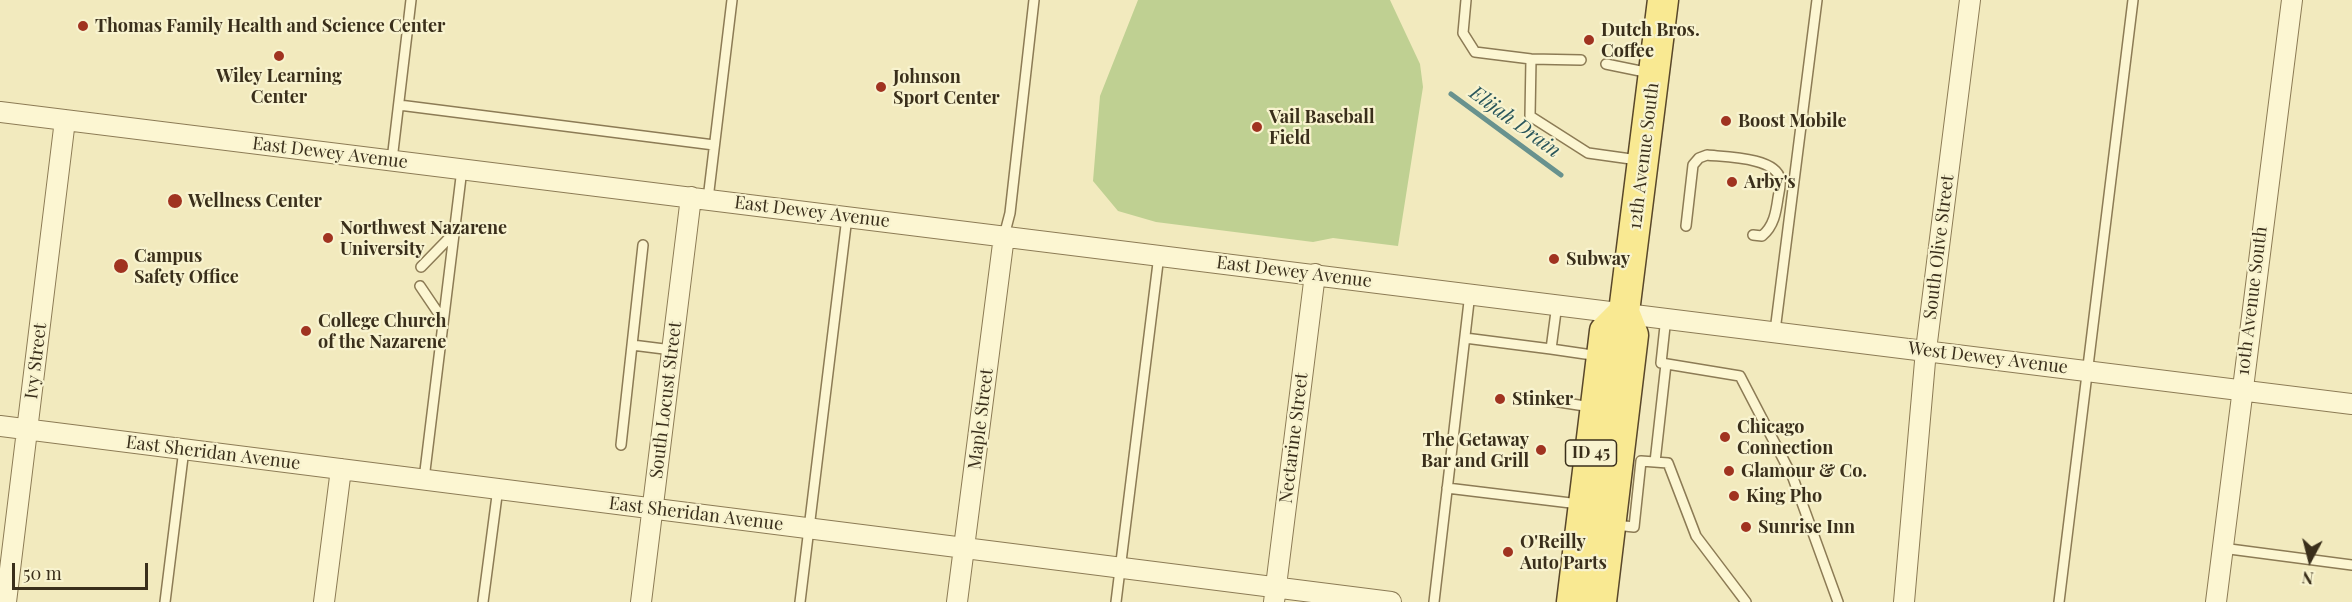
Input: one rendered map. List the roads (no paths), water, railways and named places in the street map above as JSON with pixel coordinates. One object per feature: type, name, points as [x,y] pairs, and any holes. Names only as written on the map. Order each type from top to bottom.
[{"type":"main road","name":"12th Avenue South","points":[[1601,602],[1633,335],[1624,312],[1654,74],[1659,1]]},
{"type":"main road","name":"ID 45","points":[[1572,602],[1605,331],[1624,312]]},
{"type":"main road","points":[[1584,505],[1591,511],[1595,522],[1588,602]]},
{"type":"street","name":"South Olive Street","points":[[1904,602],[1926,350],[1970,0]]},
{"type":"street","name":"10th Avenue South","points":[[2216,602],[2292,0]]},
{"type":"street","name":"East Dewey Avenue","points":[[0,112],[1624,312]]},
{"type":"street","name":"Ivy Street","points":[[6,602],[65,120]]},
{"type":"street","name":"South Locust Street","points":[[641,602],[672,350],[699,198]]},
{"type":"street","name":"Maple Street","points":[[957,602],[1004,236]]},
{"type":"street","name":"Nectarine Street","points":[[1275,595],[1315,274]]},
{"type":"street","name":"West Dewey Avenue","points":[[1624,312],[2352,404]]},
{"type":"street","name":"East Sheridan Avenue","points":[[0,426],[1119,568],[1275,595],[1391,602]]},
{"type":"street","points":[[324,602],[341,469]]},
{"type":"lane","points":[[392,160],[411,0]]},
{"type":"lane","points":[[699,198],[714,145],[732,0]]},
{"type":"lane","points":[[1004,236],[1010,213],[1034,0]]},
{"type":"lane","points":[[1466,0],[1463,33],[1475,52],[1531,59],[1581,60]]},
{"type":"lane","points":[[1775,331],[1817,0]]},
{"type":"lane","points":[[2060,602],[2090,371],[2133,0]]},
{"type":"lane","points":[[1531,59],[1530,116],[1588,153],[1643,160]]},
{"type":"lane","points":[[1606,64],[1654,74]]},
{"type":"lane","points":[[399,105],[714,145]]},
{"type":"lane","points":[[1686,226],[1693,165],[1699,158],[1707,155],[1769,165],[1776,170],[1780,179],[1777,210],[1768,230],[1762,236],[1753,235]]},
{"type":"lane","points":[[424,479],[462,169]]},
{"type":"lane","points":[[1779,190],[1793,191]]},
{"type":"lane","points":[[800,602],[847,217]]},
{"type":"lane","points":[[422,267],[454,232]]},
{"type":"lane","points":[[621,445],[643,244]]},
{"type":"lane","points":[[1116,602],[1159,255]]},
{"type":"lane","points":[[420,286],[443,320]]},
{"type":"lane","points":[[1434,602],[1470,293]]},
{"type":"lane","points":[[1551,349],[1557,304]]},
{"type":"lane","points":[[1665,317],[1661,363],[1740,376],[1793,477],[1838,602]]},
{"type":"lane","points":[[1465,338],[1602,356]]},
{"type":"lane","points":[[632,345],[672,350]]},
{"type":"lane","points":[[1655,462],[1666,363]]},
{"type":"lane","points":[[1540,399],[1596,408]]},
{"type":"lane","points":[[165,602],[184,449]]},
{"type":"lane","points":[[1611,525],[1634,527],[1641,461],[1668,463],[1696,536],[1746,602]]},
{"type":"lane","points":[[1447,488],[1584,505]]},
{"type":"lane","points":[[483,602],[498,489]]},
{"type":"lane","points":[[2222,548],[2352,565]]},
{"type":"waterway","name":"Elijah Drain","points":[[1451,94],[1561,175]]},
{"type":"place","name":"Thomas Family Health and Science Center","points":[[83,26]]},
{"type":"place","name":"Dutch Bros. Coffee","points":[[1589,40]]},
{"type":"place","name":"Wiley Learning Center","points":[[279,56]]},
{"type":"place","name":"Johnson Sport Center","points":[[881,87]]},
{"type":"place","name":"Boost Mobile","points":[[1726,121]]},
{"type":"place","name":"Vail Baseball Field","points":[[1257,127]]},
{"type":"place","name":"Arby's","points":[[1732,182]]},
{"type":"place","name":"Wellness Center","points":[[175,201]]},
{"type":"place","name":"Northwest Nazarene University","points":[[328,238]]},
{"type":"place","name":"Subway","points":[[1554,259]]},
{"type":"place","name":"Campus Safety Office","points":[[121,266]]},
{"type":"place","name":"College Church of the Nazarene","points":[[306,331]]},
{"type":"place","name":"Stinker","points":[[1500,399]]},
{"type":"place","name":"Chicago Connection","points":[[1725,437]]},
{"type":"place","name":"The Getaway Bar and Grill","points":[[1541,450]]},
{"type":"place","name":"Glamour & Co.","points":[[1729,471]]},
{"type":"place","name":"King Pho","points":[[1734,496]]},
{"type":"place","name":"Sunrise Inn","points":[[1746,527]]},
{"type":"place","name":"O'Reilly Auto Parts","points":[[1508,552]]}]
